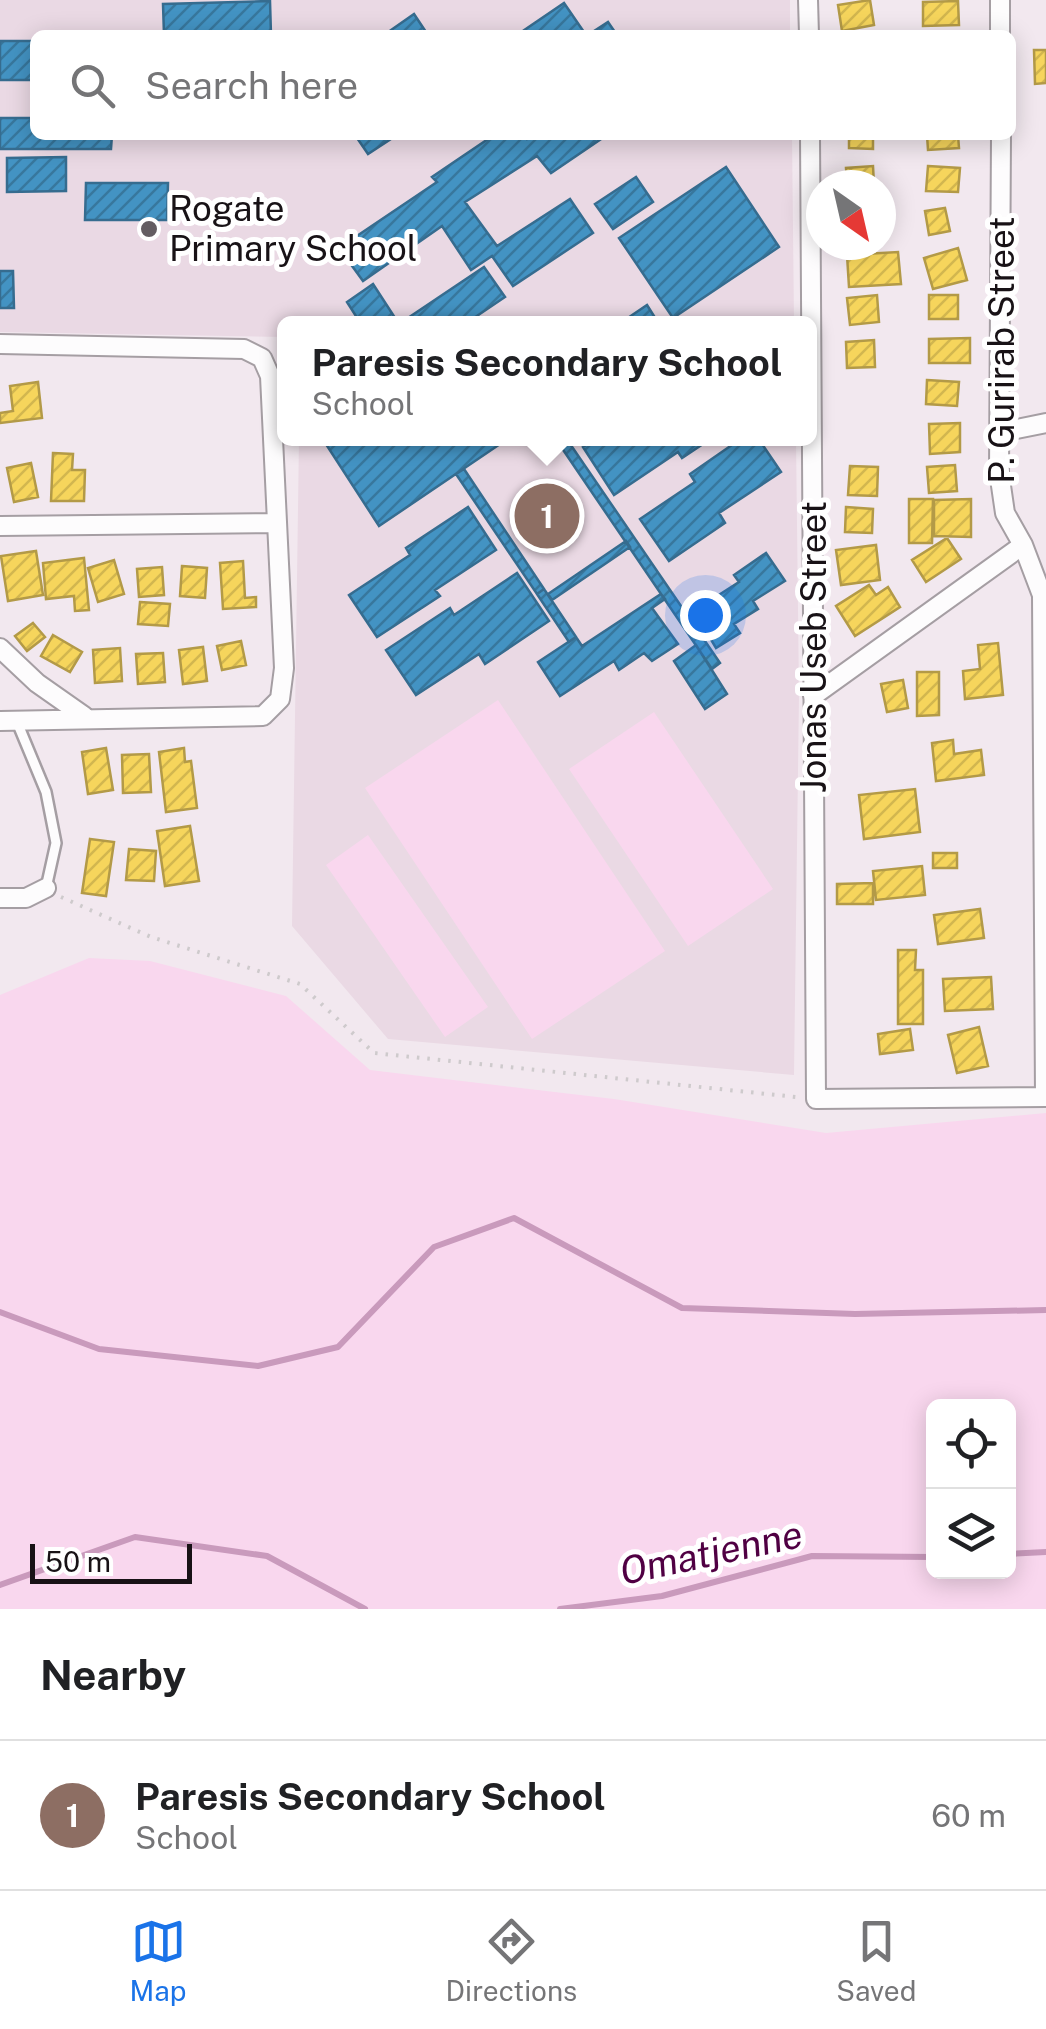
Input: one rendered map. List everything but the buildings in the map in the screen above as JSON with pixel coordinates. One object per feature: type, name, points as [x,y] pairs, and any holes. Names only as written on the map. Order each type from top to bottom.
[{"type":"street","points":[[808,0],[808,30]]},
{"type":"street","points":[[1000,0],[1000,30]]},
{"type":"street","name":"Jonas Useb Street","points":[[810,140],[811,316]]},
{"type":"street","name":"P. Gurirab Street","points":[[1001,140],[999,472],[1005,513],[1023,545],[1042,596],[1046,1097]]},
{"type":"street","points":[[0,344],[244,349],[262,358],[270,376],[284,668],[280,699],[263,716],[84,716],[8,722]]},
{"type":"street","points":[[1002,432],[1046,423]]},
{"type":"street","name":"Jonas Useb Street","points":[[812,446],[816,1099]]},
{"type":"street","points":[[0,526],[275,524]]},
{"type":"street","points":[[813,696],[1023,545]]},
{"type":"street","points":[[0,648],[37,683],[84,716]]},
{"type":"street","points":[[0,898],[26,898],[46,888]]},
{"type":"street","points":[[816,1099],[1046,1097]]},
{"type":"lane","points":[[8,722],[46,792],[56,843],[46,888]]},
{"type":"path","points":[[46,888],[151,938],[300,984],[374,1053],[816,1099]]},
{"type":"shaded area","points":[[0,0],[790,0],[790,30],[30,30],[30,140],[792,140],[794,316],[277,316],[277,337],[0,332]]},
{"type":"shaded area","points":[[299,446],[796,446],[799,694],[794,1075],[388,1039],[292,926]]},
{"type":"shaded area","points":[[498,700],[665,951],[532,1039],[365,788]]},
{"type":"shaded area","points":[[654,712],[773,889],[688,946],[569,769]]},
{"type":"shaded area","points":[[368,835],[488,1007],[445,1037],[326,865]]},
{"type":"shaded area","points":[[89,958],[150,961],[286,996],[370,1070],[614,1099],[826,1133],[1046,1113],[1046,1609],[0,1609],[0,995]]},
{"type":"waterway","points":[[0,1312],[99,1349],[258,1366],[338,1347],[434,1247],[514,1218],[682,1308],[855,1314],[1046,1310]]},
{"type":"waterway","name":"Omatjenne","points":[[0,1585],[135,1537],[267,1556],[365,1609]]},
{"type":"waterway","name":"Omatjenne","points":[[1016,1554],[1046,1552]]},
{"type":"waterway","name":"Omatjenne","points":[[560,1609],[662,1596],[812,1556],[926,1557]]},
{"type":"place","name":"Rogate Primary School","points":[[149,229]]},
{"type":"place","name":"Paresis Secondary School","points":[[547,516]]}]
